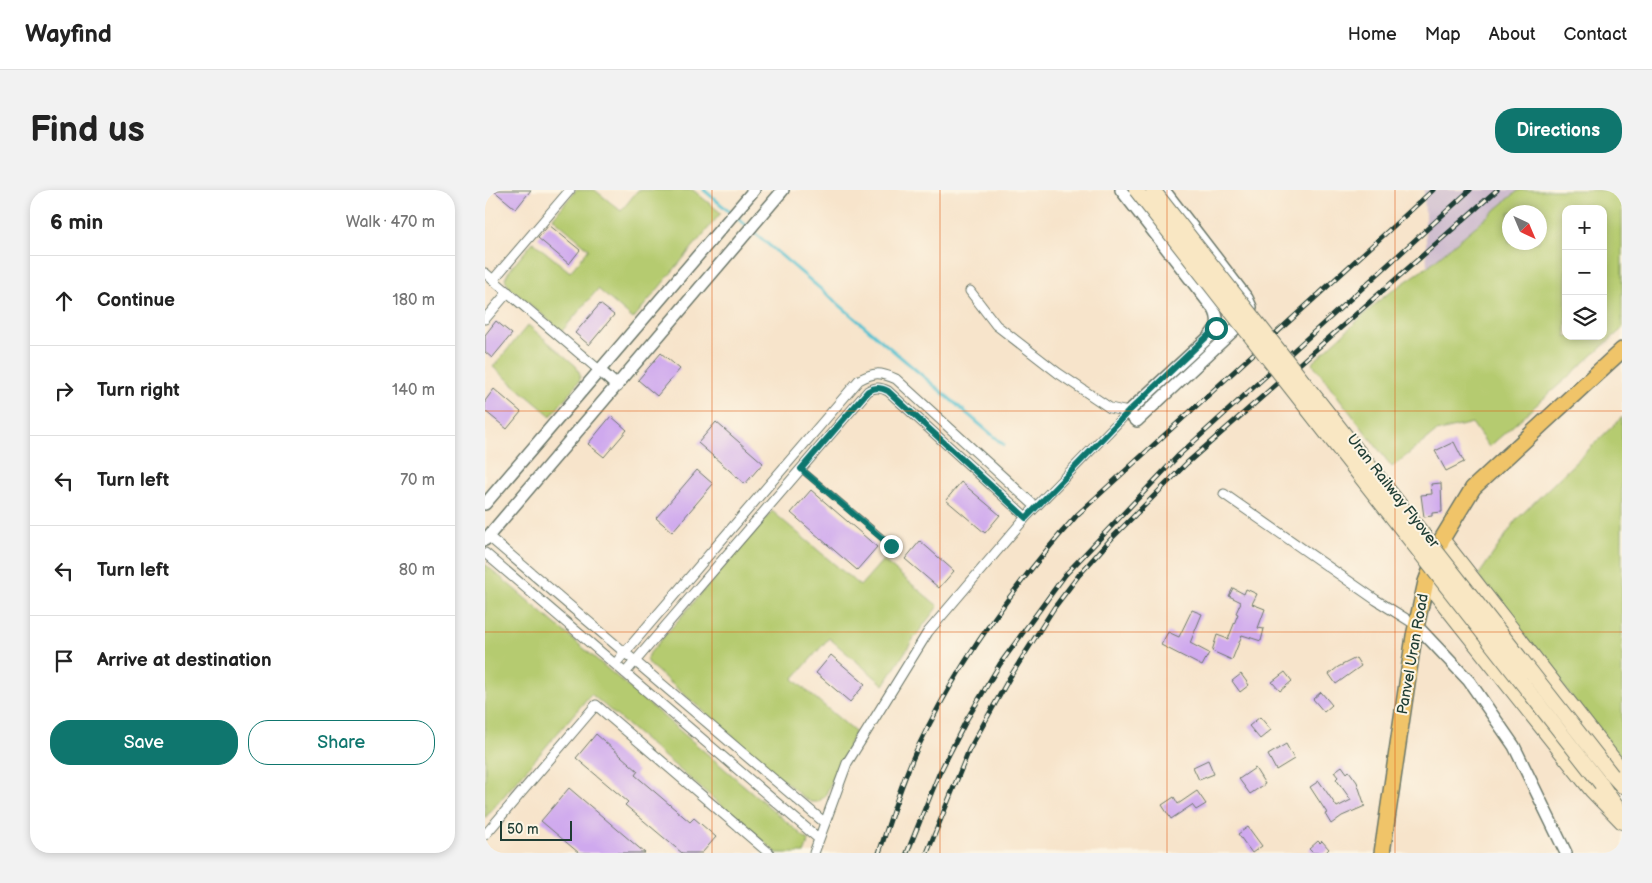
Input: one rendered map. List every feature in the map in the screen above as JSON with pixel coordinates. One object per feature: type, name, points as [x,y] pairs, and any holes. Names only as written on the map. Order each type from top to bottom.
[{"type":"main road","name":"Uran Railway Flyover","points":[[1136,190],[1622,786]]},
{"type":"main road","name":"Uran Railway Flyover","points":[[1153,190],[1612,776],[1622,814]]},
{"type":"main road","name":"Panvel Uran Road","points":[[1382,853],[1416,625],[1426,582],[1442,539],[1473,488],[1622,350]]},
{"type":"main road","points":[[1442,539],[1612,776]]},
{"type":"main road","points":[[1426,582],[1592,791],[1622,822]]},
{"type":"street","points":[[493,280],[570,190]]},
{"type":"street","points":[[485,504],[754,190]]},
{"type":"street","points":[[783,190],[487,538],[625,652],[825,823]]},
{"type":"street","points":[[814,853],[847,763],[928,632],[1035,507],[1128,412],[1209,337],[1216,328],[1219,320],[1215,311],[1121,190]]},
{"type":"street","points":[[970,291],[995,325],[1058,373],[1110,408],[1128,412],[1137,421],[1249,317],[1251,307],[1247,298],[1163,190]]},
{"type":"street","points":[[485,273],[617,386]]},
{"type":"street","points":[[485,319],[508,292]]},
{"type":"street","points":[[615,664],[859,380],[871,373],[885,374],[896,379],[1035,507]]},
{"type":"street","points":[[625,673],[868,391],[874,388],[888,391],[1026,518]]},
{"type":"street","points":[[1224,494],[1376,600],[1416,625],[1469,681],[1514,746],[1566,853]]},
{"type":"street","points":[[485,553],[819,839]]},
{"type":"street","points":[[485,835],[596,705],[769,853]]},
{"type":"lane","points":[[801,469],[891,546]]},
{"type":"shaded area","points":[[1424,190],[1519,190],[1427,267]]},
{"type":"green space","points":[[576,190],[595,190],[621,211],[638,190],[693,190],[721,213],[633,319],[598,289],[562,331],[509,287],[505,279],[509,271],[533,242],[570,272],[589,249],[553,218]]},
{"type":"green space","points":[[1519,190],[1622,190],[1622,329],[1489,447],[1472,423],[1436,432],[1392,467],[1312,363],[1383,297],[1427,267]]},
{"type":"green space","points":[[528,325],[576,366],[580,374],[580,380],[551,416],[493,367]]},
{"type":"green space","points":[[1622,417],[1622,762],[1478,576],[1517,519]]},
{"type":"green space","points":[[772,511],[860,586],[883,560],[938,606],[914,638],[884,685],[829,638],[793,679],[855,732],[825,796],[818,802],[811,802],[804,798],[646,660],[649,654]]},
{"type":"green space","points":[[485,564],[809,841],[804,853],[777,853],[591,694],[485,818]]},
{"type":"building","points":[[493,190],[531,190],[516,209]]},
{"type":"building","points":[[549,225],[580,250],[569,264],[538,238]]},
{"type":"building","points":[[600,304],[614,315],[589,345],[575,333]]},
{"type":"building","points":[[496,321],[512,334],[492,358],[485,352],[485,335]]},
{"type":"building","points":[[661,353],[680,369],[657,396],[638,380]]},
{"type":"building","points":[[494,389],[521,412],[507,429],[485,411],[485,401]]},
{"type":"building","points":[[611,416],[627,430],[604,457],[588,444]]},
{"type":"building","points":[[716,422],[763,463],[745,484],[698,443]]},
{"type":"building","points":[[1454,442],[1464,462],[1446,471],[1435,451]]},
{"type":"building","points":[[697,470],[713,484],[672,532],[656,518]]},
{"type":"building","points":[[961,482],[1000,515],[985,533],[946,500]]},
{"type":"building","points":[[1441,483],[1442,512],[1432,513],[1432,516],[1424,517],[1421,495],[1432,494],[1431,484]]},
{"type":"building","points":[[811,490],[877,547],[857,570],[791,513]]},
{"type":"building","points":[[920,541],[954,571],[939,588],[905,559]]},
{"type":"building","points":[[1233,588],[1244,594],[1246,589],[1257,594],[1252,604],[1265,609],[1258,628],[1264,629],[1261,641],[1242,635],[1232,660],[1212,651],[1217,635],[1228,639],[1238,614],[1236,613],[1241,602],[1229,596]]},
{"type":"building","points":[[1192,610],[1202,614],[1190,643],[1209,653],[1202,666],[1161,645],[1168,632],[1179,637]]},
{"type":"building","points":[[831,655],[865,684],[850,702],[816,673]]},
{"type":"building","points":[[1356,658],[1361,666],[1336,684],[1329,674]]},
{"type":"building","points":[[1285,672],[1292,681],[1280,691],[1272,682]]},
{"type":"building","points":[[1241,674],[1249,685],[1240,692],[1232,681]]},
{"type":"building","points":[[1321,692],[1332,705],[1324,712],[1313,699]]},
{"type":"building","points":[[1260,717],[1271,730],[1260,739],[1249,726]]},
{"type":"building","points":[[596,734],[638,771],[635,775],[690,822],[694,818],[716,837],[702,853],[682,853],[625,805],[628,802],[576,758]]},
{"type":"building","points":[[1286,744],[1294,759],[1276,770],[1268,755]]},
{"type":"building","points":[[1208,760],[1214,774],[1199,780],[1193,767]]},
{"type":"building","points":[[1342,766],[1347,773],[1349,771],[1357,782],[1365,806],[1342,816],[1331,824],[1325,814],[1327,813],[1310,787],[1319,781],[1337,807],[1351,800],[1336,779],[1338,777],[1334,772]]},
{"type":"building","points":[[1255,768],[1265,784],[1250,794],[1239,779]]},
{"type":"building","points":[[569,788],[645,853],[579,853],[541,821]]},
{"type":"building","points":[[1197,791],[1206,804],[1196,810],[1192,805],[1171,819],[1162,805],[1174,797],[1178,804]]},
{"type":"building","points":[[1248,827],[1262,846],[1252,853],[1238,834]]},
{"type":"building","points":[[1318,841],[1320,843],[1322,841],[1329,849],[1325,853],[1313,853],[1309,849]]},
{"type":"waterway","points":[[704,190],[731,213]]},
{"type":"waterway","points":[[736,217],[1004,445]]},
{"type":"railway","points":[[879,853],[911,762],[950,686],[989,626],[1054,541],[1078,514],[1433,190]]},
{"type":"railway","points":[[907,853],[939,774],[967,719],[1000,664],[1065,575],[1179,455],[1470,190]]},
{"type":"railway","points":[[927,853],[969,750],[1010,677],[1054,608],[1079,575],[1112,538],[1187,463],[1497,190]]},
{"type":"route","points":[[891,546],[801,469],[868,391],[874,388],[881,388],[888,391],[1026,518],[1128,412],[1209,337],[1216,328]]}]
